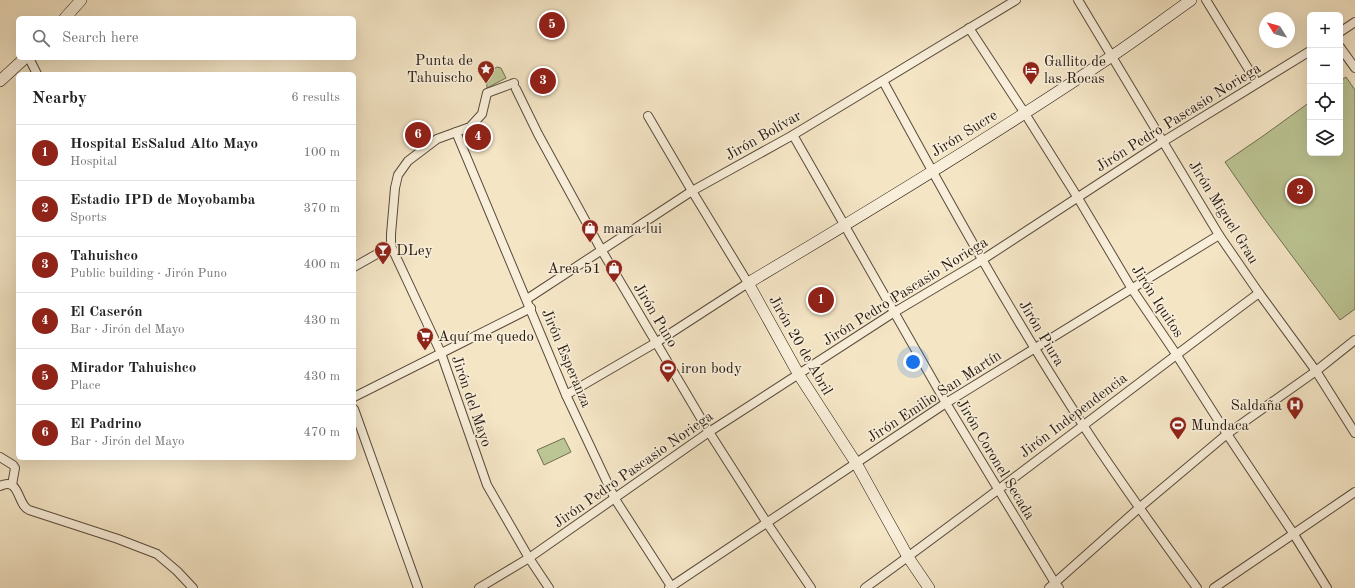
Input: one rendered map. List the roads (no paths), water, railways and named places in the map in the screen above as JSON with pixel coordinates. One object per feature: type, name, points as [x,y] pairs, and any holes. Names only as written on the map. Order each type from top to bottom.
[{"type":"street","points":[[67,16],[81,0]]},
{"type":"street","name":"Jirón Bolívar","points":[[527,299],[692,192],[793,135],[1016,0]]},
{"type":"street","name":"Jirón Miguel Grau","points":[[1078,0],[1220,235],[1259,293],[1316,371],[1355,433]]},
{"type":"street","name":"Jirón Sucre","points":[[748,283],[844,226],[1112,56],[1190,0]]},
{"type":"street","points":[[1206,0],[1257,83]]},
{"type":"street","points":[[1343,30],[1355,22]]},
{"type":"street","name":"Jirón Iquitos","points":[[969,28],[1078,198],[1132,289],[1293,533],[1327,588]]},
{"type":"street","points":[[1341,48],[1355,68]]},
{"type":"street","name":"Jirón Pedro Pascasio Noriega","points":[[478,588],[529,558],[616,499],[709,432],[894,313],[982,260],[1164,141],[1307,53]]},
{"type":"street","points":[[0,81],[23,60]]},
{"type":"street","points":[[30,60],[36,72]]},
{"type":"street","name":"Jirón Piura","points":[[883,81],[982,260],[1083,425],[1139,508],[1197,588]]},
{"type":"street","name":"Jirón Puno","points":[[487,93],[515,86],[538,134],[602,251],[709,432],[767,523],[811,588]]},
{"type":"street","name":"Jirón del Mayo","points":[[487,93],[482,114],[470,127],[437,139],[408,161],[398,175],[395,188],[391,246],[440,353],[487,485],[529,558],[549,588]]},
{"type":"street","name":"Jirón 20 de Abril","points":[[648,116],[692,192],[748,283],[799,375],[856,463],[908,557],[929,588]]},
{"type":"street","name":"Jirón Esperanza","points":[[456,132],[531,308],[566,395],[616,499],[670,587]]},
{"type":"street","name":"Jirón Coronel Secada","points":[[793,135],[946,403],[999,490],[1054,586]]},
{"type":"street","name":"Jirón Emilio San Martín","points":[[670,587],[946,403],[1220,235]]},
{"type":"street","points":[[356,266],[391,246]]},
{"type":"street","points":[[566,395],[657,342],[748,283]]},
{"type":"street","name":"Jirón Independencia","points":[[864,588],[999,490],[1176,354],[1259,293]]},
{"type":"street","points":[[356,396],[531,308]]},
{"type":"street","points":[[1054,586],[1139,508],[1227,434],[1316,371],[1355,340]]},
{"type":"street","points":[[356,415],[418,588]]},
{"type":"street","points":[[0,457],[14,465],[12,485]]},
{"type":"street","points":[[0,486],[4,484],[12,485],[18,492],[26,509],[118,539],[157,554],[177,571],[193,588]]},
{"type":"street","points":[[1214,588],[1355,492]]},
{"type":"place","name":"Mirador Tahuishco","points":[[552,25]]},
{"type":"place","name":"Tahuishco","points":[[543,81]]},
{"type":"place","name":"Punta de Tahuischo","points":[[486,84]]},
{"type":"place","name":"Gallito de las Rocas","points":[[1031,85]]},
{"type":"place","name":"El Padrino","points":[[418,135]]},
{"type":"place","name":"El Caserón","points":[[478,137]]},
{"type":"place","name":"Estadio IPD de Moyobamba","points":[[1300,191]]},
{"type":"place","name":"mama lui","points":[[590,243]]},
{"type":"place","name":"DLey","points":[[383,265]]},
{"type":"place","name":"Area 51","points":[[614,283]]},
{"type":"place","name":"Hospital EsSalud Alto Mayo","points":[[821,300]]},
{"type":"place","name":"Aquí me quedo","points":[[425,351]]},
{"type":"place","name":"iron body","points":[[668,383]]},
{"type":"place","name":"Saldaña","points":[[1295,420]]},
{"type":"place","name":"Mundaca","points":[[1178,440]]}]
